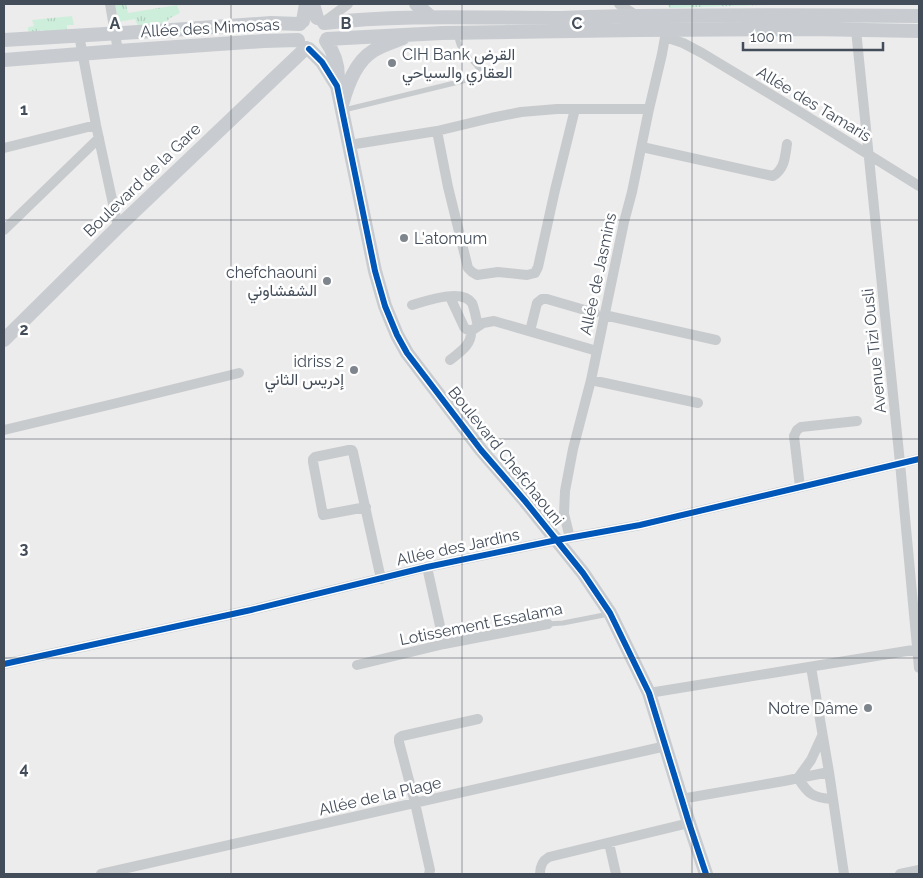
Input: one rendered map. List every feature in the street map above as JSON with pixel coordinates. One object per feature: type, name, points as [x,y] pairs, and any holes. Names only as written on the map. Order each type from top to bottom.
[{"type":"main road","points":[[306,4],[314,22],[328,31],[327,40],[320,48],[314,49],[304,46],[297,32],[314,22]]},
{"type":"main road","points":[[313,4],[314,22]]},
{"type":"main road","points":[[416,4],[431,17]]},
{"type":"main road","name":"Allée des Mimosas","points":[[327,40],[349,37],[638,23],[665,16],[855,10],[919,16]]},
{"type":"main road","name":"Allée des Mimosas","points":[[4,40],[266,23],[431,17],[565,18],[638,23],[665,34],[788,29],[919,31]]},
{"type":"main road","points":[[342,108],[349,82],[363,59],[374,50],[410,34]]},
{"type":"main road","name":"Boulevard Chefchaouni","points":[[327,40],[338,64],[337,86],[375,271],[385,306],[397,335],[407,353],[481,450],[564,539],[610,613],[649,693],[706,874]]},
{"type":"main road","name":"Allée des Mimosas","points":[[4,60],[264,41],[304,46]]},
{"type":"main road","name":"Boulevard Chefchaouni","points":[[304,46],[322,62],[337,86]]},
{"type":"main road","name":"Boulevard de la Gare","points":[[4,340],[304,46]]},
{"type":"street","points":[[110,4],[118,51]]},
{"type":"street","points":[[314,22],[348,4]]},
{"type":"street","points":[[619,4],[638,23]]},
{"type":"street","name":"Allée de Jasmins","points":[[564,539],[565,490],[597,351],[599,314],[632,192],[662,54],[665,16]]},
{"type":"street","name":"Avenue Tizi Ousli","points":[[856,30],[919,668]]},
{"type":"street","name":"Allée des Tamaris","points":[[665,34],[702,53],[919,186]]},
{"type":"street","points":[[79,36],[118,227]]},
{"type":"street","points":[[349,145],[436,131],[521,112],[575,109],[649,109]]},
{"type":"street","points":[[436,131],[468,268],[477,275],[498,272],[527,275],[535,273],[538,267],[575,109]]},
{"type":"street","points":[[4,148],[96,125]]},
{"type":"street","points":[[4,230],[99,138]]},
{"type":"street","points":[[642,146],[773,176],[780,172],[784,165],[788,144]]},
{"type":"street","points":[[412,305],[435,298],[459,296],[469,300],[473,306],[475,328],[468,345],[450,360]]},
{"type":"street","points":[[450,297],[464,328],[468,330],[483,323],[494,321],[597,351]]},
{"type":"street","points":[[530,331],[537,304],[542,299],[547,299],[599,314],[716,340]]},
{"type":"street","points":[[4,430],[239,373]]},
{"type":"street","points":[[591,380],[698,403]]},
{"type":"street","points":[[800,487],[794,436],[796,430],[801,427],[857,421]]},
{"type":"street","points":[[366,507],[323,515],[313,459],[352,450],[366,507],[381,579]]},
{"type":"street","name":"Allée des Jardins","points":[[4,664],[252,610],[428,567],[640,525],[919,459]]},
{"type":"street","points":[[428,567],[444,644]]},
{"type":"street","name":"Lotissement Essalama","points":[[357,665],[444,644],[548,624]]},
{"type":"street","points":[[649,693],[918,649]]},
{"type":"street","points":[[811,667],[844,874]]},
{"type":"street","points":[[429,874],[430,870],[399,738],[478,719]]},
{"type":"street","points":[[798,778],[811,760],[822,735]]},
{"type":"street","name":"Allée de la Plage","points":[[101,874],[149,869],[415,803],[666,746]]},
{"type":"street","points":[[682,799],[829,772]]},
{"type":"street","points":[[798,778],[808,793],[832,799]]},
{"type":"street","points":[[540,874],[541,865],[549,857],[689,823]]},
{"type":"street","points":[[609,843],[616,874]]},
{"type":"street","points":[[900,874],[919,870]]},
{"type":"lane","points":[[342,108],[475,78],[478,75],[479,69],[460,47],[457,33]]},
{"type":"lane","name":"Lotissement Essalama","points":[[548,624],[563,623],[610,613]]},
{"type":"green space","points":[[115,4],[126,4],[128,13],[177,5],[180,13],[163,24],[155,22],[150,25],[148,24],[144,28],[138,26],[135,19],[118,22]]},
{"type":"green space","points":[[667,4],[797,4],[670,8]]},
{"type":"green space","points":[[72,16],[74,25],[67,25],[64,34],[40,30],[33,35],[28,30],[28,27],[34,26],[32,20]]},
{"type":"cycle path","points":[[309,49],[322,62],[337,86],[375,271],[385,306],[397,335],[407,353],[481,450],[583,573],[610,613],[649,693],[706,874]]},
{"type":"cycle path","points":[[4,664],[251,610],[427,567],[640,525],[919,459]]},
{"type":"place","name":"CIH Bank القرض العقاري والسياحي","points":[[392,63]]},
{"type":"place","name":"L'atomum","points":[[404,238]]},
{"type":"place","name":"chefchaouni الشفشاوني","points":[[327,281]]},
{"type":"place","name":"idriss 2 إدريس الثاني","points":[[354,370]]},
{"type":"place","name":"Notre Dâme","points":[[868,708]]}]
